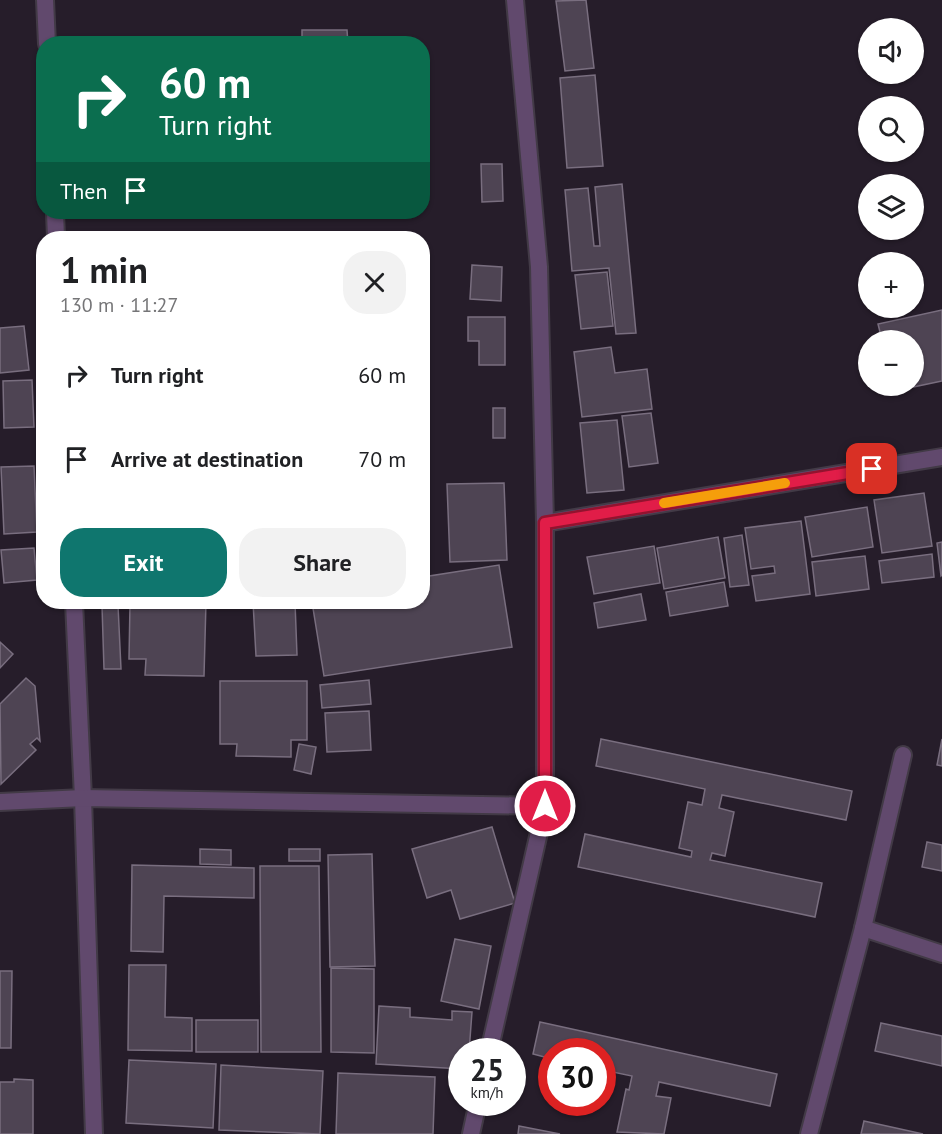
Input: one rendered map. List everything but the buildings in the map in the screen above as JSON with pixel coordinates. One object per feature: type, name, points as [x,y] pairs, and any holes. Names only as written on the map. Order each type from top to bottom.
[{"type":"street","points":[[45,0],[47,36]]},
{"type":"street","points":[[492,1038],[545,806],[545,523],[539,267],[515,0]]},
{"type":"street","points":[[545,523],[942,457]]},
{"type":"street","points":[[74,609],[94,1134]]},
{"type":"street","points":[[809,1134],[863,928],[903,755]]},
{"type":"street","points":[[0,802],[83,798],[545,806]]},
{"type":"street","points":[[863,928],[942,954]]},
{"type":"street","points":[[471,1134],[475,1116]]},
{"type":"slow traffic","points":[[664,503],[785,483]]},
{"type":"route","points":[[545,806],[545,523],[872,469]]}]
